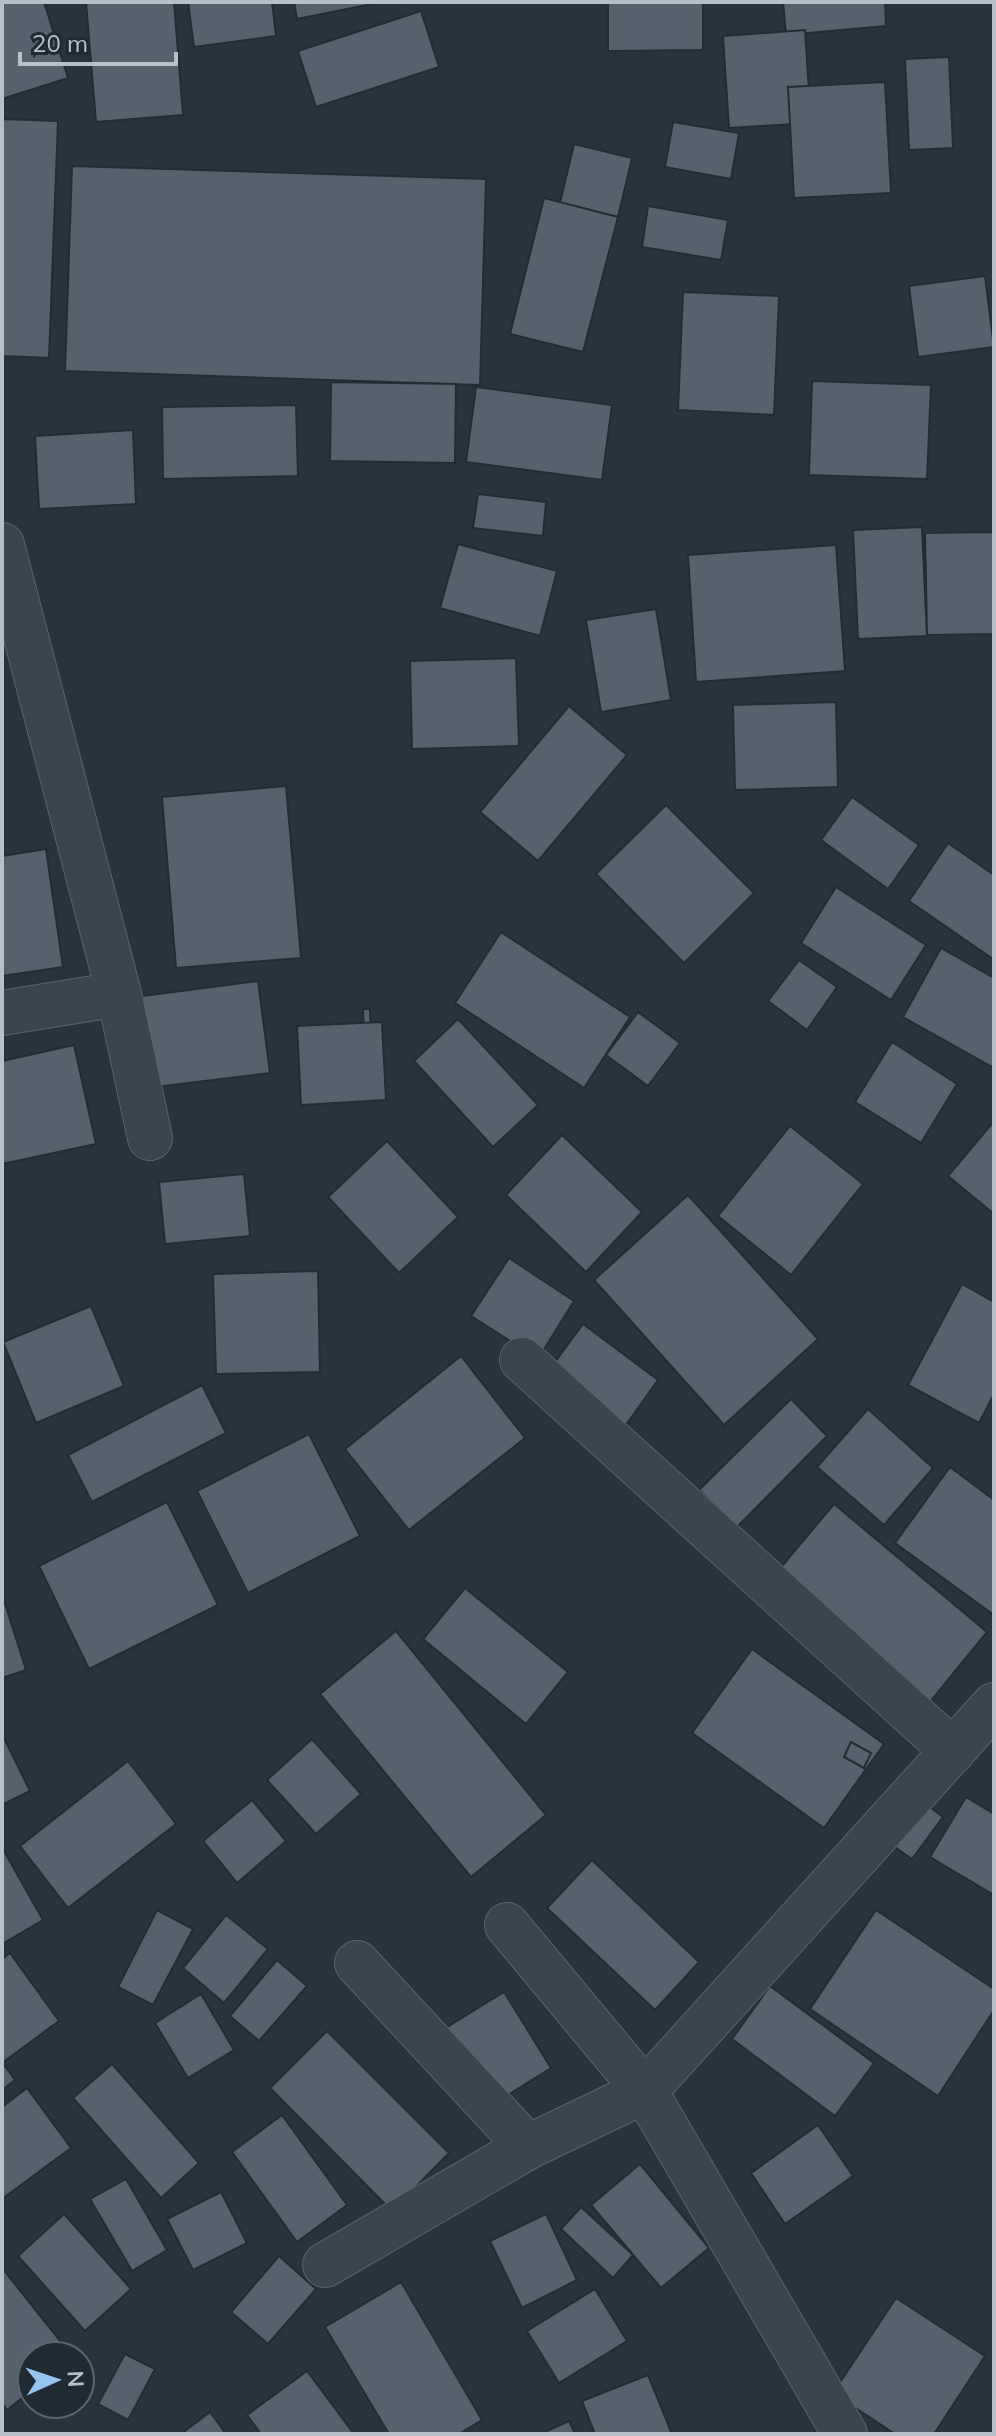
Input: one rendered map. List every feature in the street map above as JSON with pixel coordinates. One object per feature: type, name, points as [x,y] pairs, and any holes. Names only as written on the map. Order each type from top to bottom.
[{"type":"street","points":[[2,545],[119,994],[150,1138]]},
{"type":"street","points":[[2,1013],[119,994]]},
{"type":"street","points":[[522,1360],[953,1751]]},
{"type":"street","points":[[325,2265],[528,2147],[645,2091],[994,1705]]},
{"type":"street","points":[[507,1925],[645,2091],[845,2434]]},
{"type":"street","points":[[357,1963],[528,2147]]},
{"type":"building","points":[[44,2],[68,78],[2,99],[2,4]]},
{"type":"building","points":[[86,2],[174,2],[183,115],[96,122]]},
{"type":"building","points":[[188,2],[272,2],[276,36],[194,47]]},
{"type":"building","points":[[294,2],[382,2],[297,19]]},
{"type":"building","points":[[608,2],[703,2],[703,50],[608,51]]},
{"type":"building","points":[[783,2],[885,2],[886,26],[786,35]]},
{"type":"building","points":[[421,11],[439,67],[316,107],[298,51]]},
{"type":"building","points":[[805,30],[811,123],[729,128],[723,36]]},
{"type":"building","points":[[949,57],[953,148],[909,150],[905,59]]},
{"type":"building","points":[[885,82],[891,193],[794,198],[788,87]]},
{"type":"building","points":[[2,119],[58,121],[49,358],[2,356]]},
{"type":"building","points":[[673,122],[739,133],[731,179],[665,167]]},
{"type":"building","points":[[574,144],[632,158],[618,217],[560,203]]},
{"type":"building","points":[[72,166],[486,179],[480,385],[65,371]]},
{"type":"building","points":[[544,198],[618,217],[583,352],[510,334]]},
{"type":"building","points":[[648,206],[728,220],[721,260],[642,247]]},
{"type":"building","points":[[985,276],[994,347],[918,357],[909,286]]},
{"type":"building","points":[[683,292],[779,296],[774,415],[678,410]]},
{"type":"building","points":[[812,381],[931,385],[927,479],[809,475]]},
{"type":"building","points":[[331,382],[456,384],[455,463],[330,461]]},
{"type":"building","points":[[476,387],[612,405],[602,480],[466,462]]},
{"type":"building","points":[[296,405],[298,476],[163,479],[162,407]]},
{"type":"building","points":[[133,430],[136,504],[39,509],[35,436]]},
{"type":"building","points":[[478,494],[546,502],[543,536],[473,528]]},
{"type":"building","points":[[922,527],[927,636],[858,639],[853,530]]},
{"type":"building","points":[[994,532],[994,634],[927,635],[925,533]]},
{"type":"building","points":[[458,544],[557,571],[540,636],[440,608]]},
{"type":"building","points":[[836,545],[845,671],[696,682],[688,555]]},
{"type":"building","points":[[656,609],[671,700],[601,712],[586,620]]},
{"type":"building","points":[[516,658],[519,746],[412,749],[410,661]]},
{"type":"building","points":[[836,702],[838,787],[735,790],[733,705]]},
{"type":"building","points":[[569,706],[627,755],[538,861],[480,812]]},
{"type":"building","points":[[286,786],[301,958],[176,968],[162,797]]},
{"type":"building","points":[[852,797],[919,845],[888,889],[821,840]]},
{"type":"building","points":[[666,805],[754,893],[684,963],[596,874]]},
{"type":"building","points":[[948,843],[994,875],[993,959],[909,901]]},
{"type":"building","points":[[46,849],[63,967],[2,976],[2,856]]},
{"type":"building","points":[[836,887],[926,945],[891,1000],[801,943]]},
{"type":"building","points":[[501,932],[630,1017],[584,1088],[455,1003]]},
{"type":"building","points":[[941,948],[994,978],[994,1068],[903,1017]]},
{"type":"building","points":[[799,960],[837,987],[807,1030],[768,1001]]},
{"type":"building","points":[[258,981],[270,1073],[147,1088],[135,997]]},
{"type":"building","points":[[363,1009],[370,1009],[371,1039],[364,1039]]},
{"type":"building","points":[[638,1012],[680,1043],[648,1086],[606,1055]]},
{"type":"building","points":[[458,1019],[538,1105],[493,1147],[414,1061]]},
{"type":"building","points":[[382,1022],[386,1100],[301,1105],[297,1026]]},
{"type":"building","points":[[892,1042],[957,1084],[921,1143],[855,1102]]},
{"type":"building","points":[[74,1045],[96,1144],[2,1164],[2,1061]]},
{"type":"building","points":[[994,1121],[994,1214],[948,1176]]},
{"type":"building","points":[[790,1126],[863,1184],[791,1275],[718,1216]]},
{"type":"building","points":[[562,1135],[642,1212],[586,1272],[506,1195]]},
{"type":"building","points":[[387,1141],[458,1217],[399,1273],[328,1197]]},
{"type":"building","points":[[244,1174],[250,1236],[165,1244],[159,1182]]},
{"type":"building","points":[[688,1195],[818,1339],[724,1425],[594,1280]]},
{"type":"building","points":[[509,1258],[574,1301],[538,1359],[471,1316]]},
{"type":"building","points":[[318,1271],[320,1372],[216,1374],[213,1274]]},
{"type":"building","points":[[962,1284],[994,1302],[994,1394],[979,1423],[908,1385]]},
{"type":"building","points":[[91,1306],[124,1386],[36,1423],[3,1342]]},
{"type":"building","points":[[583,1324],[658,1380],[618,1436],[541,1381]]},
{"type":"building","points":[[461,1356],[525,1438],[409,1530],[345,1449]]},
{"type":"building","points":[[202,1385],[226,1433],[92,1502],[68,1455]]},
{"type":"building","points":[[791,1399],[827,1436],[737,1527],[699,1490]]},
{"type":"building","points":[[868,1409],[933,1468],[884,1525],[817,1467]]},
{"type":"building","points":[[309,1434],[360,1536],[248,1593],[197,1491]]},
{"type":"building","points":[[950,1467],[994,1500],[994,1615],[895,1543]]},
{"type":"building","points":[[167,1502],[218,1605],[89,1669],[39,1566]]},
{"type":"building","points":[[834,1504],[987,1632],[930,1702],[777,1572]]},
{"type":"building","points":[[465,1588],[568,1672],[526,1724],[423,1639]]},
{"type":"building","points":[[2,1594],[26,1670],[2,1678]]},
{"type":"building","points":[[396,1631],[546,1815],[471,1877],[320,1694]]},
{"type":"building","points":[[752,1649],[884,1744],[824,1828],[692,1733]]},
{"type":"building","points":[[2,1734],[30,1791],[2,1805]]},
{"type":"building","points":[[312,1739],[361,1794],[316,1834],[267,1780]]},
{"type":"building","points":[[851,1742],[871,1753],[864,1768],[844,1757]]},
{"type":"building","points":[[128,1761],[176,1824],[68,1908],[20,1846]]},
{"type":"building","points":[[966,1797],[994,1814],[994,1895],[930,1857]]},
{"type":"building","points":[[918,1798],[943,1817],[912,1859],[885,1840]]},
{"type":"building","points":[[252,1800],[286,1841],[237,1883],[203,1841]]},
{"type":"building","points":[[2,1852],[43,1920],[2,1944]]},
{"type":"building","points":[[592,1860],[699,1962],[655,2010],[547,1908]]},
{"type":"building","points":[[157,1910],[193,1929],[153,2005],[118,1987]]},
{"type":"building","points":[[876,1910],[994,1989],[994,2010],[938,2096],[810,2009]]},
{"type":"building","points":[[226,1915],[268,1949],[224,2003],[183,1968]]},
{"type":"building","points":[[10,1953],[59,2021],[2,2063],[2,1959]]},
{"type":"building","points":[[277,1960],[307,1986],[259,2041],[230,2016]]},
{"type":"building","points":[[770,1986],[874,2063],[835,2116],[732,2039]]},
{"type":"building","points":[[504,1992],[551,2068],[473,2117],[426,2040]]},
{"type":"building","points":[[201,1994],[234,2050],[188,2078],[155,2023]]},
{"type":"building","points":[[327,2031],[449,2153],[392,2211],[270,2088]]},
{"type":"building","points":[[112,2064],[199,2163],[161,2198],[73,2098]]},
{"type":"building","points":[[5,2066],[15,2080],[2,2090],[2,2068]]},
{"type":"building","points":[[27,2088],[71,2148],[2,2199],[2,2107]]},
{"type":"building","points":[[282,2115],[347,2205],[297,2242],[232,2152]]},
{"type":"building","points":[[818,2125],[853,2176],[785,2224],[751,2173]]},
{"type":"building","points":[[640,2164],[709,2248],[661,2288],[591,2205]]},
{"type":"building","points":[[126,2179],[167,2250],[132,2271],[90,2199]]},
{"type":"building","points":[[221,2192],[247,2243],[193,2270],[167,2219]]},
{"type":"building","points":[[581,2207],[633,2255],[613,2278],[561,2229]]},
{"type":"building","points":[[64,2214],[131,2289],[85,2331],[18,2256]]},
{"type":"building","points":[[546,2214],[577,2280],[522,2308],[490,2241]]},
{"type":"building","points":[[279,2256],[316,2289],[268,2344],[231,2312]]},
{"type":"building","points":[[2,2268],[59,2340],[16,2340],[16,2403],[7,2410],[2,2403]]},
{"type":"building","points":[[401,2282],[482,2420],[459,2434],[389,2434],[325,2327]]},
{"type":"building","points":[[595,2289],[627,2341],[559,2383],[527,2331]]},
{"type":"building","points":[[896,2298],[985,2356],[934,2434],[895,2434],[833,2393]]},
{"type":"building","points":[[125,2354],[155,2369],[128,2420],[98,2404]]},
{"type":"building","points":[[307,2371],[354,2434],[261,2434],[247,2415]]},
{"type":"building","points":[[648,2375],[672,2434],[595,2434],[582,2401]]},
{"type":"building","points":[[210,2412],[226,2434],[181,2434]]},
{"type":"building","points":[[569,2421],[575,2434],[540,2434]]}]
